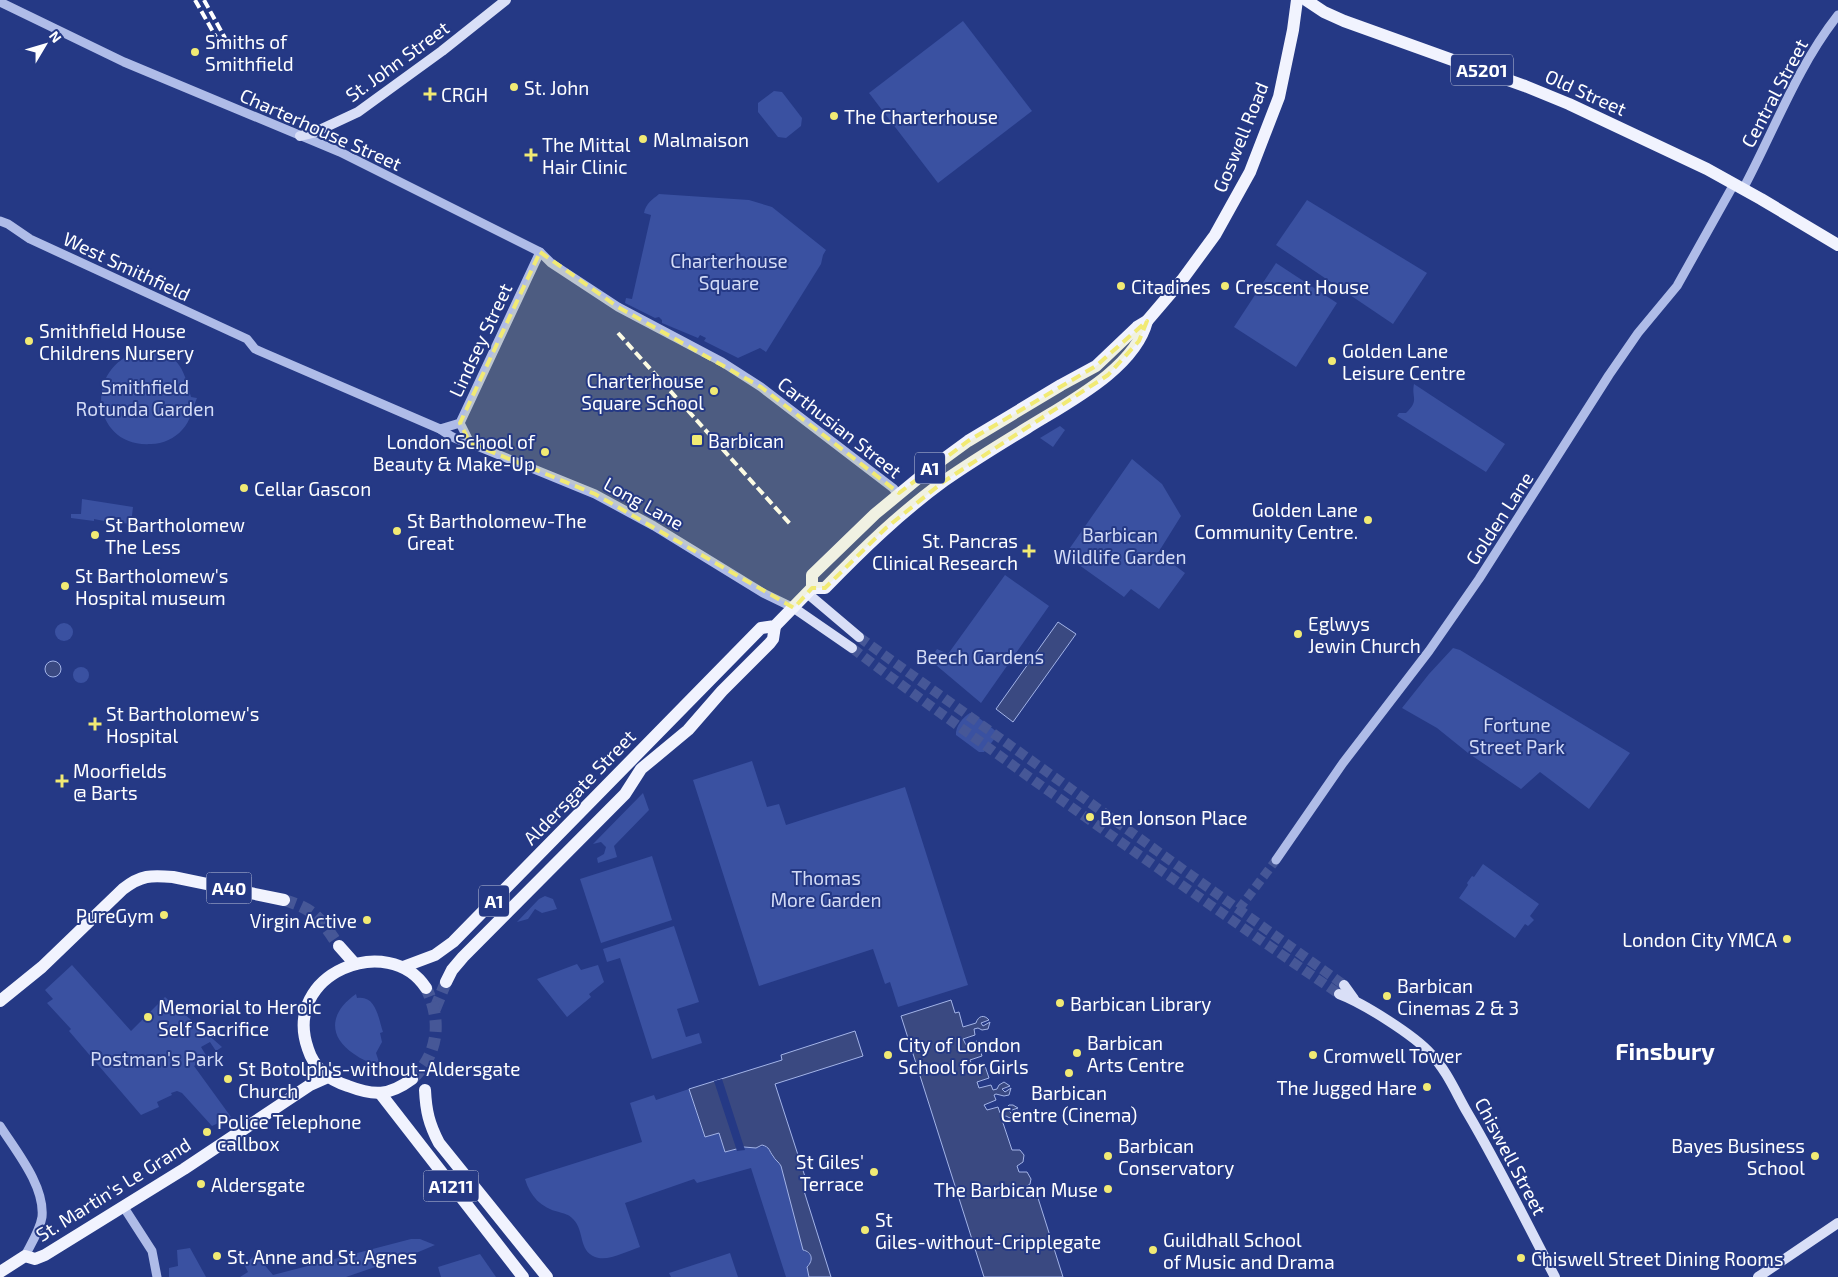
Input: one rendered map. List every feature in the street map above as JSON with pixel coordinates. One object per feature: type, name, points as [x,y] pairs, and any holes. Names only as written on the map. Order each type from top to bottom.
[{"type":"main road","name":"St. John Street","points":[[300,136],[313,133],[358,112],[442,51],[506,0]]},
{"type":"main road","name":"Goswell Road","points":[[1076,377],[1096,366],[1136,327],[1147,321],[1182,280],[1215,235],[1250,172],[1279,97],[1293,30],[1297,0]]},
{"type":"main road","name":"Old Street","points":[[1306,0],[1324,12],[1344,21],[1525,86],[1569,104],[1739,186],[1838,245]]},
{"type":"main road","name":"Goswell Road","points":[[1086,392],[1108,375],[1127,356],[1144,335],[1147,321]]},
{"type":"main road","name":"Aldersgate Street","points":[[403,967],[435,955],[453,942],[761,628],[775,626],[794,608],[810,590],[812,575],[898,494],[968,442],[1076,377]]},
{"type":"main road","name":"Aldersgate Street","points":[[810,590],[825,588],[886,528],[943,482],[978,458],[1086,392]]},
{"type":"main road","points":[[810,590],[859,638]]},
{"type":"main road","points":[[794,608],[852,648]]},
{"type":"main road","name":"Aldersgate Street","points":[[446,982],[462,957],[625,794],[641,769],[688,730],[722,691],[773,640],[775,626]]},
{"type":"main road","name":"A40","points":[[0,1001],[42,967],[98,913],[137,879],[158,876],[173,877],[284,900]]},
{"type":"main road","points":[[339,946],[355,964]]},
{"type":"main road","points":[[412,1079],[399,1088],[380,1093],[355,1089],[328,1077],[316,1064],[309,1052],[305,1040],[303,1018],[310,996],[318,985],[337,972],[355,964],[381,962],[403,967],[419,979],[426,988]]},
{"type":"main road","name":"Chiswell Street","points":[[1342,989],[1355,1000],[1402,1031],[1432,1055],[1440,1065],[1490,1151],[1555,1277]]},
{"type":"main road","name":"St. Martin's Le Grand","points":[[0,1272],[25,1256],[35,1258],[45,1255],[244,1130],[310,1085],[328,1077]]},
{"type":"main road","name":"A1211","points":[[425,1090],[429,1125],[438,1143],[547,1277]]},
{"type":"main road","name":"A1211","points":[[380,1093],[523,1277]]},
{"type":"main road","points":[[1758,1277],[1838,1223]]},
{"type":"street","name":"Charterhouse Street","points":[[0,2],[124,62],[340,152],[540,252],[551,263],[618,307],[722,362],[761,386]]},
{"type":"street","name":"Central Street","points":[[1739,186],[1812,54],[1838,15]]},
{"type":"street","name":"Golden Lane","points":[[1276,860],[1343,763],[1429,651],[1480,579],[1609,375],[1638,333],[1678,286],[1739,186]]},
{"type":"street","name":"West Smithfield","points":[[4,223],[30,239],[243,338]]},
{"type":"street","name":"Lindsey Street","points":[[440,428],[460,423],[540,252]]},
{"type":"street","name":"Long Lane","points":[[243,338],[249,340],[255,348],[264,353],[440,428],[462,442],[470,443],[595,494],[662,531],[763,593],[794,608]]},
{"type":"street","name":"Carthusian Street","points":[[761,386],[893,488],[898,494]]},
{"type":"street","points":[[460,423],[470,443]]},
{"type":"street","points":[[0,1126],[31,1174],[41,1201],[40,1221],[25,1256]]},
{"type":"street","points":[[123,1206],[152,1252],[156,1277]]},
{"type":"highlighted area","points":[[540,252],[618,307],[761,387],[899,493],[968,441],[1096,366],[1147,321],[1139,341],[1108,375],[943,482],[886,528],[825,588],[812,588],[794,608],[595,494],[470,443],[460,423]]},
{"type":"green space","points":[[963,21],[1032,111],[938,183],[869,93]]},
{"type":"green space","points":[[774,91],[782,92],[802,118],[801,126],[786,138],[778,137],[758,112],[758,103]]},
{"type":"green space","name":"Charterhouse Square","points":[[659,194],[749,200],[772,207],[826,250],[821,264],[766,352],[760,348],[738,358],[704,341],[706,338],[700,335],[698,338],[662,323],[659,317],[655,318],[625,303],[626,298],[632,299],[651,215],[644,213],[646,207]]},
{"type":"green space","points":[[1307,200],[1427,273],[1393,324],[1276,245]]},
{"type":"green space","points":[[1276,263],[1337,303],[1296,367],[1234,327]]},
{"type":"green space","name":"Smithfield Rotunda Garden","points":[[140,351],[162,353],[170,357],[181,368],[191,397],[197,398],[185,426],[172,438],[160,443],[131,442],[116,433],[106,421],[102,405],[102,389],[109,373],[121,360]]},
{"type":"green space","points":[[1414,384],[1505,444],[1486,472],[1397,416],[1399,413],[1406,413],[1413,405]]},
{"type":"green space","points":[[1060,426],[1065,430],[1053,447],[1040,438]]},
{"type":"green space","name":"Barbican Wildlife Garden","points":[[1132,459],[1162,484],[1181,516],[1158,553],[1185,573],[1159,609],[1131,589],[1124,597],[1065,555]]},
{"type":"green space","points":[[82,499],[133,507],[131,524],[113,522],[112,520],[111,522],[105,522],[105,519],[104,521],[94,519],[94,521],[71,518],[71,514],[81,514]]},
{"type":"green space","name":"Beech Gardens","points":[[1005,575],[1049,606],[981,703],[930,660],[937,649],[948,654]]},
{"type":"green space","points":[[60,623],[68,623],[73,628],[71,639],[60,641],[55,636],[55,628]]},
{"type":"green space","name":"Fortune Street Park","points":[[1453,648],[1460,650],[1630,753],[1589,809],[1540,772],[1521,789],[1468,753],[1437,728],[1402,708]]},
{"type":"green space","points":[[81,667],[87,669],[89,675],[87,681],[81,683],[75,681],[73,675],[75,669]]},
{"type":"green space","points":[[970,713],[997,732],[996,737],[984,752],[979,752],[956,735],[960,722]]},
{"type":"green space","name":"Thomas More Garden","points":[[752,761],[767,807],[779,804],[786,825],[905,787],[968,985],[898,1007],[890,982],[885,984],[873,949],[759,986],[693,780]]},
{"type":"green space","points":[[643,793],[649,810],[614,846],[617,857],[598,863],[597,858],[604,854],[606,847],[601,842],[593,844]]},
{"type":"green space","points":[[652,856],[672,920],[601,943],[580,879]]},
{"type":"green space","points":[[1483,864],[1539,904],[1530,916],[1534,920],[1528,926],[1525,924],[1515,938],[1459,898],[1468,885],[1467,883]]},
{"type":"green space","points":[[545,896],[553,899],[557,909],[542,913],[535,909],[528,919],[517,922],[539,899]]},
{"type":"green space","points":[[674,926],[699,1002],[677,1009],[686,1037],[699,1033],[702,1043],[652,1059],[620,958],[607,962],[603,949]]},
{"type":"green space","points":[[577,964],[581,970],[598,965],[604,982],[589,994],[591,997],[567,1017],[537,979]]},
{"type":"green space","name":"Postman's Park","points":[[72,965],[131,1031],[165,997],[222,1047],[216,1051],[210,1042],[201,1047],[207,1057],[194,1066],[231,1117],[212,1126],[182,1093],[177,1091],[157,1102],[159,1107],[141,1115],[69,1031],[71,1029],[47,1003],[53,999],[45,990]]},
{"type":"green space","points":[[356,994],[357,998],[363,998],[372,1003],[378,1014],[383,1032],[380,1033],[382,1042],[376,1053],[379,1062],[366,1061],[354,1054],[339,1040],[336,1032],[335,1024],[341,1008]]},
{"type":"green space","points":[[689,1089],[705,1137],[719,1133],[725,1152],[744,1147],[756,1148],[764,1146],[770,1149],[772,1156],[779,1162],[803,1250],[811,1255],[811,1262],[807,1267],[809,1277],[786,1277],[751,1168],[697,1183],[694,1179],[625,1203],[640,1247],[606,1258],[595,1257],[586,1250],[577,1224],[571,1217],[547,1208],[533,1196],[525,1179],[642,1142],[630,1103],[654,1095],[656,1100]]},
{"type":"green space","points":[[411,1239],[420,1239],[435,1245],[346,1277],[240,1277],[248,1272],[244,1264],[256,1255],[273,1275]]},
{"type":"green space","points":[[190,1248],[206,1277],[169,1277],[169,1268],[178,1266],[177,1250]]},
{"type":"green space","points":[[730,1253],[738,1277],[671,1277],[669,1273]]},
{"type":"green space","points":[[480,1254],[496,1277],[441,1277],[438,1267]]},
{"type":"shaded area","points":[[1058,622],[1076,634],[1013,722],[996,709]]},
{"type":"shaded area","points":[[50,661],[56,661],[61,666],[59,675],[50,677],[45,672],[45,666]]},
{"type":"shaded area","points":[[951,1000],[955,1013],[959,1012],[963,1027],[976,1023],[981,1017],[989,1020],[981,1023],[983,1026],[990,1022],[988,1029],[974,1029],[975,1035],[963,1039],[966,1045],[977,1041],[982,1056],[970,1060],[973,1067],[984,1063],[989,1078],[977,1082],[979,1088],[991,1085],[993,1090],[997,1089],[1004,1082],[1010,1086],[1002,1089],[1005,1092],[1011,1088],[1009,1095],[996,1094],[994,1095],[996,1100],[984,1105],[987,1110],[998,1107],[1000,1113],[1009,1105],[1018,1108],[1009,1111],[1012,1114],[1018,1110],[1015,1118],[1001,1117],[1012,1150],[1020,1150],[1024,1155],[1023,1162],[1017,1166],[1019,1172],[1027,1172],[1031,1179],[1030,1184],[1024,1188],[1026,1193],[1032,1193],[1038,1198],[1063,1277],[984,1277],[901,1016]]},
{"type":"shaded area","points":[[855,1031],[863,1056],[775,1084],[809,1189],[804,1191],[831,1277],[809,1277],[807,1267],[811,1262],[811,1257],[810,1254],[803,1250],[781,1166],[765,1146],[762,1145],[756,1148],[744,1147],[725,1152],[719,1133],[705,1137],[689,1089],[782,1060],[781,1055]]},
{"type":"pier","points":[[722,1079],[745,1150],[737,1151],[714,1081]]},
{"type":"tunnel","points":[[859,637],[1344,985]]},
{"type":"tunnel","points":[[852,648],[1029,777],[1339,994]]},
{"type":"tunnel","points":[[1239,909],[1276,860]]},
{"type":"tunnel","points":[[284,900],[304,908],[317,917],[339,946]]},
{"type":"tunnel","points":[[435,1009],[446,982]]},
{"type":"tunnel","points":[[412,1079],[428,1059],[433,1048],[435,1036],[434,1012],[426,988]]},
{"type":"railway","points":[[195,0],[216,37]]},
{"type":"railway","points":[[204,0],[230,47]]},
{"type":"railway","points":[[618,333],[791,525]]},
{"type":"place","name":"Smiths of Smithfield","points":[[195,52]]},
{"type":"place","name":"St. John","points":[[514,87]]},
{"type":"place","name":"CRGH","points":[[430,94]]},
{"type":"place","name":"The Charterhouse","points":[[834,116]]},
{"type":"place","name":"Malmaison","points":[[643,139]]},
{"type":"place","name":"The Mittal Hair Clinic","points":[[531,155]]},
{"type":"place","name":"Citadines","points":[[1121,286]]},
{"type":"place","name":"Crescent House","points":[[1225,286]]},
{"type":"place","name":"Smithfield House Childrens Nursery","points":[[29,341]]},
{"type":"place","name":"Golden Lane Leisure Centre","points":[[1332,361]]},
{"type":"place","name":"Charterhouse Square School","points":[[714,391]]},
{"type":"place","name":"Barbican","points":[[697,440]]},
{"type":"place","name":"London School of Beauty & Make-Up","points":[[545,452]]},
{"type":"place","name":"Cellar Gascon","points":[[244,488]]},
{"type":"place","name":"Golden Lane Community Centre.","points":[[1368,520]]},
{"type":"place","name":"St Bartholomew-The Great","points":[[397,531]]},
{"type":"place","name":"St Bartholomew The Less","points":[[95,535]]},
{"type":"place","name":"St. Pancras Clinical Research","points":[[1029,551]]},
{"type":"place","name":"St Bartholomew's Hospital museum","points":[[65,586]]},
{"type":"place","name":"Eglwys Jewin Church","points":[[1298,634]]},
{"type":"place","name":"St Bartholomew's Hospital","points":[[95,724]]},
{"type":"place","name":"Moorfields @ Barts","points":[[62,781]]},
{"type":"place","name":"Ben Jonson Place","points":[[1090,817]]},
{"type":"place","name":"PureGym","points":[[164,915]]},
{"type":"place","name":"Virgin Active","points":[[367,920]]},
{"type":"place","name":"London City YMCA","points":[[1787,939]]},
{"type":"place","name":"Barbican Cinemas 2 & 3","points":[[1387,996]]},
{"type":"place","name":"Barbican Library","points":[[1060,1003]]},
{"type":"place","name":"Memorial to Heroic Self Sacrifice","points":[[148,1017]]},
{"type":"place","name":"Barbican Arts Centre","points":[[1077,1053]]},
{"type":"place","name":"City of London School for Girls","points":[[888,1055]]},
{"type":"place","name":"Cromwell Tower","points":[[1313,1055]]},
{"type":"place","name":"Barbican Centre (Cinema)","points":[[1069,1073]]},
{"type":"place","name":"St Botolph's-without-Aldersgate Church","points":[[228,1079]]},
{"type":"place","name":"The Jugged Hare","points":[[1427,1087]]},
{"type":"place","name":"Police Telephone callbox","points":[[207,1132]]},
{"type":"place","name":"Barbican Conservatory","points":[[1108,1156]]},
{"type":"place","name":"Bayes Business School","points":[[1815,1156]]},
{"type":"place","name":"St Giles' Terrace","points":[[874,1172]]},
{"type":"place","name":"Aldersgate","points":[[201,1184]]},
{"type":"place","name":"The Barbican Muse","points":[[1108,1189]]},
{"type":"place","name":"St Giles-without-Cripplegate","points":[[865,1230]]},
{"type":"place","name":"Guildhall School of Music and Drama","points":[[1153,1250]]},
{"type":"place","name":"St. Anne and St. Agnes","points":[[217,1256]]},
{"type":"place","name":"Chiswell Street Dining Rooms","points":[[1521,1258]]},
{"type":"district","name":"Finsbury","points":[[1665,1050]]}]
